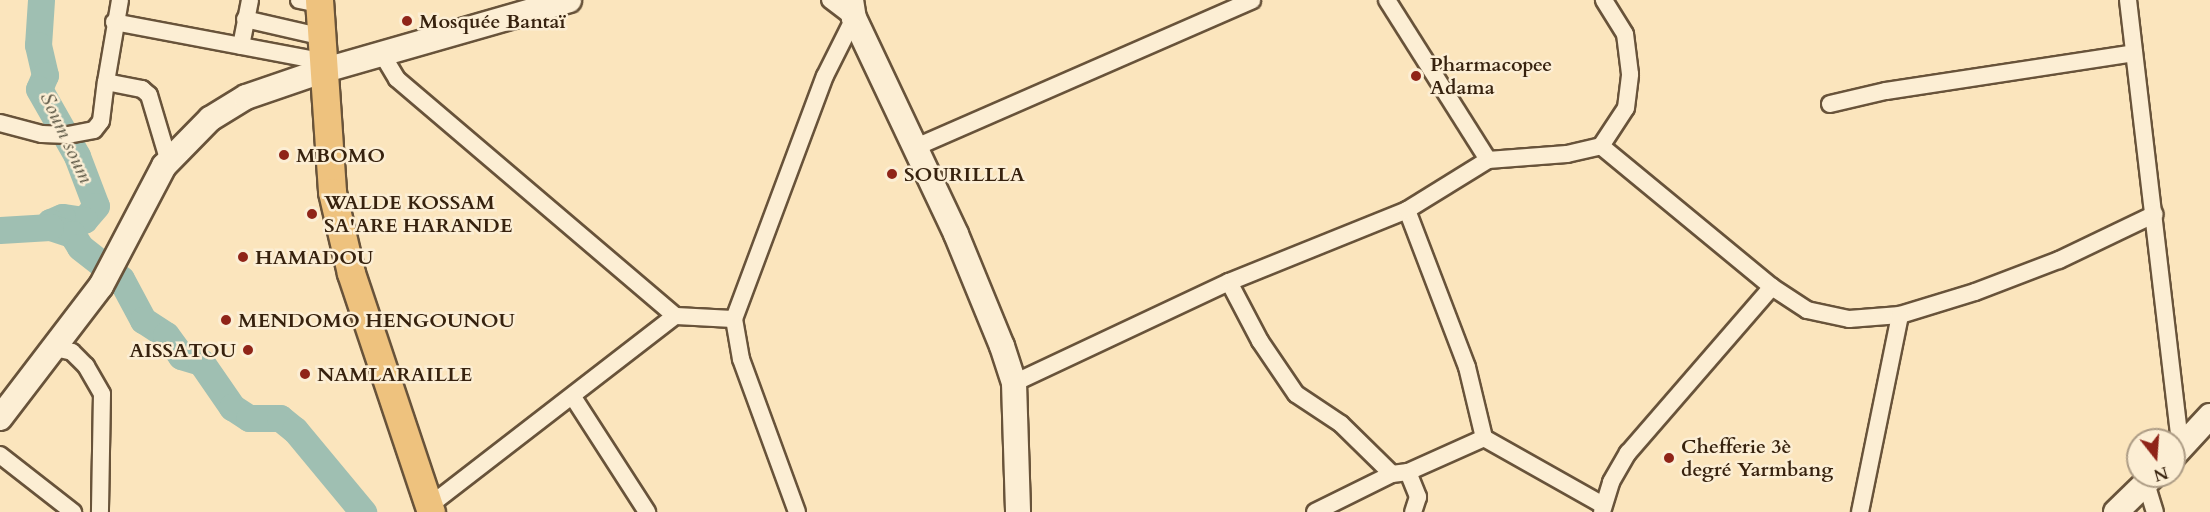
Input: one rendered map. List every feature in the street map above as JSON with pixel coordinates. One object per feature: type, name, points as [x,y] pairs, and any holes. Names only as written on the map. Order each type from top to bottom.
[{"type":"main road","points":[[0,418],[101,286],[168,162],[210,119],[321,56],[382,54],[569,0]]},
{"type":"main road","points":[[312,1],[321,56],[332,192],[351,273],[430,509]]},
{"type":"main road","points":[[853,9],[914,148],[956,234],[1014,383],[1018,512]]},
{"type":"main road","points":[[2186,442],[2210,416]]},
{"type":"main road","points":[[2116,512],[2141,488]]},
{"type":"street","points":[[0,123],[42,134],[74,135],[99,126],[114,22],[120,0]]},
{"type":"street","points":[[241,46],[250,0]]},
{"type":"street","points":[[797,512],[741,359],[734,319],[825,76],[853,9],[830,0]]},
{"type":"street","points":[[914,148],[1252,0]]},
{"type":"street","points":[[1387,0],[1488,160]]},
{"type":"street","points":[[1014,383],[1229,282],[1407,210],[1488,160],[1567,154],[1601,146],[1626,108],[1630,74],[1625,34],[1605,0]]},
{"type":"street","points":[[2128,0],[2155,214],[2175,428]]},
{"type":"street","points":[[245,19],[321,56]]},
{"type":"street","points":[[114,22],[241,46],[321,56]]},
{"type":"street","points":[[1830,104],[1897,89],[2134,53]]},
{"type":"street","points":[[382,54],[397,79],[675,316],[734,319]]},
{"type":"street","points":[[106,82],[119,82],[149,95],[168,162]]},
{"type":"street","points":[[1601,146],[1772,287],[1807,310],[1849,319],[1900,315],[2059,260],[2155,214]]},
{"type":"street","points":[[1407,210],[1467,367],[1484,438],[1602,508],[1628,453],[1772,287]]},
{"type":"street","points":[[1229,282],[1260,341],[1296,394],[1341,424],[1400,473],[1418,497],[1413,512]]},
{"type":"street","points":[[1860,512],[1900,315]]},
{"type":"street","points":[[430,509],[675,316]]},
{"type":"street","points":[[55,348],[72,352],[86,366],[102,394],[100,512]]},
{"type":"street","points":[[573,397],[647,512]]},
{"type":"street","points":[[1315,512],[1484,438]]},
{"type":"street","points":[[0,454],[73,512]]},
{"type":"street","points":[[2151,488],[2155,512]]},
{"type":"waterway","name":"Soum soum","points":[[41,0],[38,45],[45,75],[39,89],[77,156],[96,206],[84,220],[62,217],[50,222],[50,227],[72,234],[80,247],[121,279],[143,320],[166,335],[181,356],[201,362],[232,407],[249,418],[280,418],[295,430],[363,512]]},
{"type":"waterway","points":[[0,230],[50,227]]},
{"type":"place","name":"Mosquée Bantaï","points":[[407,21]]},
{"type":"place","name":"Pharmacopee Adama","points":[[1416,76]]},
{"type":"place","name":"MBOMO","points":[[284,155]]},
{"type":"place","name":"SOURILLLA","points":[[892,174]]},
{"type":"place","name":"WALDE KOSSAM SA'ARE HARANDE","points":[[312,214]]},
{"type":"place","name":"HAMADOU","points":[[243,257]]},
{"type":"place","name":"MENDOMO HENGOUNOU","points":[[226,320]]},
{"type":"place","name":"AISSATOU","points":[[248,350]]},
{"type":"place","name":"NAMLARAILLE","points":[[305,374]]},
{"type":"place","name":"Chefferie 3è degré Yarmbang","points":[[1669,458]]}]
